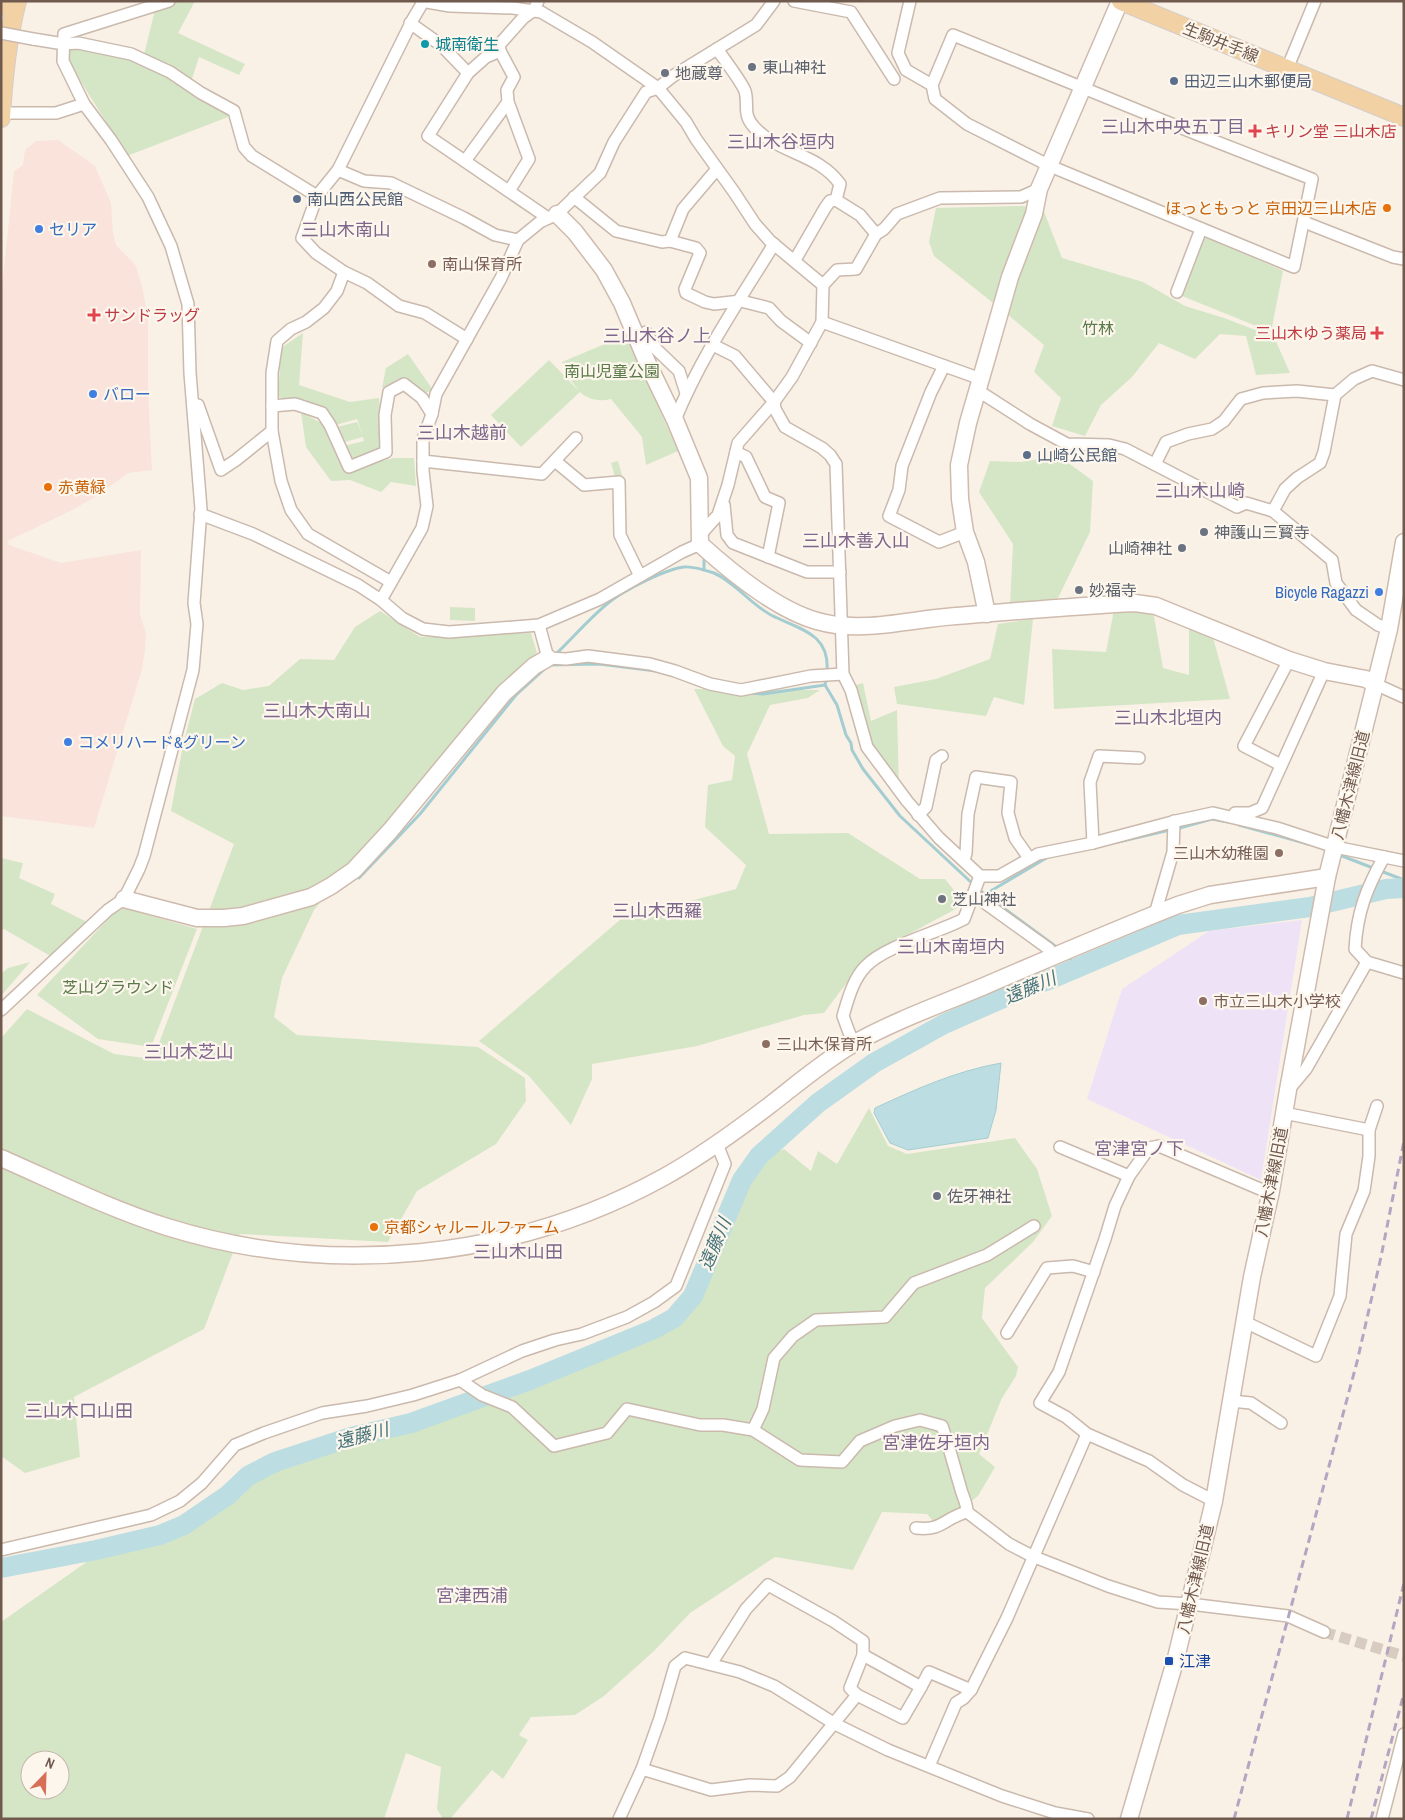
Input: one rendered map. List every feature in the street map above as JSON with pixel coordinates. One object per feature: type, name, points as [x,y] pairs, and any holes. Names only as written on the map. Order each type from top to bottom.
[{"type":"main road","points":[[1,6],[2,1]]},
{"type":"main road","points":[[1,118],[4,73],[11,24],[17,1]]},
{"type":"main road","name":"生駒井手線","points":[[1120,1],[1404,116]]},
{"type":"street","points":[[1,1010],[108,910],[124,899],[144,856],[193,670],[197,624],[194,603],[200,514],[193,392],[190,374],[188,304],[171,246],[148,197],[111,140],[84,104],[64,61],[64,34],[168,1]]},
{"type":"street","points":[[381,600],[422,528],[428,506],[423,461],[423,439],[432,414],[436,394],[501,278],[518,240],[540,222],[553,216],[600,172],[614,142],[646,92],[658,88],[756,25],[774,1]]},
{"type":"street","points":[[794,1],[851,12],[894,79]]},
{"type":"street","points":[[910,1],[898,53],[906,70],[932,85]]},
{"type":"street","points":[[987,614],[976,562],[965,532],[960,499],[959,465],[968,423],[1010,277],[1034,214],[1039,189],[1120,1]]},
{"type":"street","points":[[1287,70],[1315,1]]},
{"type":"street","points":[[467,339],[425,312],[399,306],[367,283],[344,272],[316,253],[302,238],[318,196],[338,170],[410,23],[428,2],[513,8],[536,6]]},
{"type":"street","points":[[509,191],[529,159],[508,102],[507,90],[514,77],[500,51],[499,45],[536,6]]},
{"type":"street","points":[[536,6],[541,12],[592,42],[658,88],[686,122],[755,224],[774,244],[823,285]]},
{"type":"street","points":[[410,23],[441,45],[468,73]]},
{"type":"street","points":[[1,33],[64,44],[78,43],[131,54],[170,72],[234,111],[244,147],[252,156],[318,196]]},
{"type":"street","points":[[953,35],[1194,133],[1312,178],[1294,267],[1050,166],[967,124],[935,99],[932,85],[953,35]]},
{"type":"street","points":[[717,49],[745,91],[747,116],[754,127],[772,143],[812,159],[835,176],[840,184],[836,200]]},
{"type":"street","points":[[500,51],[486,57],[468,73],[428,136],[509,191],[553,216],[575,232],[604,270],[622,303],[699,478],[700,540],[742,579],[793,613],[842,627],[1106,604],[1135,603],[1156,606],[1289,660],[1324,671],[1366,679],[1404,697]]},
{"type":"street","points":[[465,161],[508,102]]},
{"type":"street","points":[[1,113],[56,113],[84,104]]},
{"type":"street","points":[[670,241],[683,209],[718,169]]},
{"type":"street","points":[[338,170],[364,181],[391,183],[495,235],[518,240]]},
{"type":"street","points":[[200,514],[253,534],[358,585],[381,600],[402,618],[423,629],[448,632],[539,625],[600,599],[700,540],[718,515],[738,443],[774,402],[792,377],[822,322],[823,285],[837,270],[856,269],[876,234],[884,229],[897,214],[940,198],[1021,197],[1039,189]]},
{"type":"street","points":[[574,197],[616,231],[696,248],[700,253],[685,289],[686,293],[704,302],[714,304],[739,301],[769,308],[781,321],[811,344]]},
{"type":"street","points":[[795,260],[830,200],[836,200],[860,215],[876,234]]},
{"type":"street","points":[[1304,222],[1393,257],[1404,259]]},
{"type":"street","points":[[1177,292],[1201,229]]},
{"type":"street","points":[[675,420],[686,393],[712,345],[774,244]]},
{"type":"street","points":[[344,272],[337,291],[324,308],[306,322],[291,329],[277,341],[272,373],[272,431],[281,481],[291,510],[308,534],[391,582]]},
{"type":"street","points":[[822,322],[944,366],[979,384],[1030,424],[1068,444],[1109,445],[1125,449],[1237,508],[1246,503],[1272,511],[1332,560],[1336,583],[1356,610],[1378,625],[1388,629]]},
{"type":"street","points":[[646,332],[656,349],[678,371],[686,393]]},
{"type":"street","points":[[712,345],[734,356],[774,402],[775,409],[785,427],[822,448],[836,464],[843,674],[851,690],[867,747],[918,815],[939,838],[964,860],[977,885],[1049,949],[1053,957]]},
{"type":"street","points":[[944,366],[931,392],[902,466],[899,490],[888,516],[939,542],[965,532]]},
{"type":"street","points":[[1272,511],[1285,489],[1320,463],[1324,452],[1335,395],[1354,379],[1372,371],[1404,380]]},
{"type":"street","points":[[272,406],[295,404],[322,413],[330,425],[349,467],[386,452],[385,415],[389,392],[404,384],[422,398],[432,414]]},
{"type":"street","points":[[1154,464],[1166,442],[1212,428],[1224,421],[1241,399],[1263,393],[1297,391],[1335,395]]},
{"type":"street","points":[[193,392],[221,470],[272,431]]},
{"type":"street","points":[[423,461],[542,474],[576,438]]},
{"type":"street","points":[[736,452],[746,457],[765,497],[779,503],[768,557]]},
{"type":"street","points":[[555,461],[584,485],[619,482],[620,535],[640,576]]},
{"type":"street","points":[[724,498],[727,535],[732,543],[807,572],[840,572]]},
{"type":"street","name":"八幡木津線旧道","points":[[1129,1819],[1176,1658],[1214,1501],[1326,884],[1388,629],[1404,542]]},
{"type":"street","points":[[539,625],[548,658]]},
{"type":"street","points":[[124,899],[197,918],[224,918],[243,916],[311,897],[331,886],[354,870],[390,831],[504,693],[534,666],[548,658],[566,659],[588,656],[650,664],[710,684],[741,690],[811,676],[843,674]]},
{"type":"street","points":[[1281,765],[1244,746],[1289,660]]},
{"type":"street","points":[[1231,816],[1236,813],[1250,813],[1262,808],[1324,671]]},
{"type":"street","points":[[918,815],[926,807],[936,760],[942,756]]},
{"type":"street","points":[[1093,843],[1090,782],[1099,756],[1139,758]]},
{"type":"street","points":[[964,860],[968,814],[976,777],[1011,782],[1008,813],[1015,838],[1029,858]]},
{"type":"street","points":[[856,1043],[850,1035],[843,1016],[853,987],[866,966],[887,951],[947,928],[964,919],[977,885],[999,876],[1038,854],[1093,843],[1174,821],[1213,813],[1276,828],[1335,847],[1404,861]]},
{"type":"street","points":[[1155,914],[1173,852],[1174,821]]},
{"type":"street","points":[[1384,857],[1369,883],[1361,904],[1356,930],[1355,949],[1367,962],[1404,973]]},
{"type":"street","points":[[1,1158],[122,1211],[167,1227],[223,1242],[309,1254],[370,1256],[419,1254],[490,1242],[574,1218],[624,1197],[664,1177],[717,1144],[813,1071],[856,1043],[895,1024],[1178,905],[1210,895],[1326,884]]},
{"type":"street","points":[[1288,1090],[1306,1069],[1367,962]]},
{"type":"street","points":[[1245,1322],[1316,1356],[1340,1296],[1346,1234],[1364,1192],[1370,1130],[1377,1106]]},
{"type":"street","points":[[1284,1112],[1370,1130]]},
{"type":"street","points":[[1,1550],[151,1515],[180,1500],[202,1483],[235,1445],[322,1413],[367,1406],[413,1395],[460,1380],[522,1351],[555,1340],[582,1334],[627,1316],[654,1302],[676,1286],[725,1164],[717,1144]]},
{"type":"street","points":[[1214,1501],[1183,1485],[1149,1461],[1086,1434],[1066,1417],[1040,1403],[1059,1372],[1115,1206],[1129,1176],[1149,1148],[1159,1146],[1260,1189],[1271,1191]]},
{"type":"street","points":[[1060,1147],[1129,1176]]},
{"type":"street","points":[[754,1430],[763,1409],[774,1358],[793,1336],[816,1320],[885,1317],[914,1283],[987,1256],[1034,1226]]},
{"type":"street","points":[[1007,1333],[1047,1268],[1073,1266],[1094,1272]]},
{"type":"street","points":[[460,1380],[482,1395],[512,1407],[554,1446],[607,1433],[627,1409],[700,1424],[723,1425],[754,1430],[800,1460],[842,1462],[860,1441],[895,1426],[920,1420],[942,1426],[960,1489],[967,1503],[967,1512]]},
{"type":"street","points":[[1231,1401],[1251,1403],[1281,1423]]},
{"type":"street","points":[[929,1766],[956,1703],[971,1690],[1007,1618],[1086,1434]]},
{"type":"street","points":[[916,1528],[927,1530],[938,1527],[957,1515],[967,1512]]},
{"type":"street","points":[[967,1512],[1008,1544],[1077,1575],[1158,1602],[1288,1616],[1324,1632]]},
{"type":"street","points":[[711,1664],[746,1609],[768,1585],[833,1621],[863,1641],[863,1655],[850,1688],[857,1695],[903,1718],[929,1672],[971,1690]]},
{"type":"street","points":[[863,1655],[921,1687]]},
{"type":"street","points":[[619,1819],[642,1769],[660,1718],[675,1666],[685,1658],[740,1672],[774,1686],[834,1724],[888,1750],[1002,1796],[1055,1813],[1088,1819]]},
{"type":"street","points":[[642,1769],[711,1790],[750,1786],[777,1786],[790,1777],[857,1695]]},
{"type":"street","points":[[1382,1819],[1404,1734]]},
{"type":"shaded area","points":[[58,140],[95,166],[111,203],[113,233],[116,245],[136,266],[148,319],[148,390],[152,470],[128,473],[95,497],[8,541],[9,545],[61,563],[141,550],[140,615],[146,633],[142,669],[94,828],[1,816],[1,298],[14,171],[23,165],[25,150],[36,141]]},
{"type":"shaded area","points":[[1302,920],[1261,1180],[1087,1099],[1122,989],[1209,931]]},
{"type":"green space","points":[[180,1],[195,1],[178,33],[245,64],[239,75],[199,57],[191,82],[144,55],[155,10]]},
{"type":"green space","points":[[67,44],[135,60],[171,77],[228,112],[228,117],[127,156],[67,59]]},
{"type":"green space","points":[[1029,207],[997,306],[934,256],[929,242],[936,208]]},
{"type":"green space","name":"竹林","points":[[1040,208],[1043,209],[1062,258],[1143,282],[1185,306],[1274,337],[1290,373],[1256,375],[1246,336],[1220,334],[1195,359],[1159,343],[1132,377],[1101,405],[1085,436],[1052,426],[1061,398],[1034,372],[1044,345],[1007,314]]},
{"type":"green space","points":[[1205,236],[1283,271],[1271,332],[1182,296]]},
{"type":"green space","points":[[303,333],[299,385],[350,402],[379,398],[384,453],[351,459],[344,446],[364,441],[363,437],[341,443],[337,427],[357,422],[362,434],[357,419],[336,425],[328,412],[298,401],[278,397],[281,348]]},
{"type":"green space","name":"南山児童公園","points":[[626,335],[678,451],[646,465],[642,437],[611,399],[595,400],[580,392],[521,447],[491,415],[549,360],[579,391],[570,379],[562,362]]},
{"type":"green space","points":[[408,354],[433,390],[425,393],[400,378],[382,388],[386,368]]},
{"type":"green space","points":[[301,412],[323,424],[344,470],[394,458],[414,458],[416,486],[391,482],[381,492],[350,480],[331,481],[306,447]]},
{"type":"green space","points":[[1059,456],[1093,481],[1090,532],[1058,598],[1010,605],[1013,544],[979,492],[990,461],[1021,462]]},
{"type":"green space","points":[[618,461],[623,479],[616,480],[611,463]]},
{"type":"green space","points":[[450,607],[475,608],[475,621],[450,620]]},
{"type":"green space","points":[[1114,610],[1153,611],[1163,668],[1189,675],[1189,626],[1212,634],[1230,699],[1054,709],[1052,649],[1106,652]]},
{"type":"green space","points":[[380,611],[420,637],[531,633],[537,653],[503,681],[314,910],[282,978],[274,1017],[297,1035],[478,1047],[525,1078],[526,1101],[496,1144],[417,1191],[388,1242],[240,1234],[204,1329],[74,1397],[80,1457],[25,1473],[1,1456],[1,1038],[27,1009],[114,1054],[153,1059],[234,844],[171,811],[183,745],[195,699],[222,683],[243,690],[269,686],[300,659],[334,660],[355,627]]},
{"type":"green space","points":[[1033,619],[1024,705],[994,697],[986,716],[897,704],[894,687],[936,679],[990,659],[998,624]]},
{"type":"green space","points":[[863,683],[871,721],[897,710],[899,790],[872,746],[856,685]]},
{"type":"green space","points":[[694,689],[820,690],[808,698],[770,705],[747,754],[769,834],[848,833],[920,879],[945,879],[965,904],[866,957],[824,1013],[804,1015],[697,1046],[592,1064],[592,1079],[571,1125],[529,1076],[479,1041],[621,919],[736,889],[746,865],[705,827],[708,785],[732,780],[735,756],[723,746]]},
{"type":"green space","points":[[1,858],[23,863],[19,878],[55,894],[51,904],[87,922],[52,957],[4,929],[1,931]]},
{"type":"green space","name":"芝山グラウンド","points":[[124,908],[197,929],[151,1047],[98,1039],[37,995],[113,914]]},
{"type":"green space","points":[[30,962],[1,996],[1,974],[8,968]]},
{"type":"green space","points":[[869,1108],[888,1146],[907,1154],[1015,1138],[1037,1169],[1052,1216],[1033,1242],[985,1288],[982,1318],[1018,1367],[1016,1376],[1002,1398],[979,1454],[995,1467],[978,1496],[938,1527],[927,1514],[882,1512],[853,1570],[775,1557],[690,1613],[655,1650],[604,1696],[575,1715],[531,1717],[519,1735],[528,1740],[503,1779],[492,1770],[450,1819],[443,1819],[437,1809],[441,1767],[406,1753],[384,1819],[1,1819],[1,1622],[88,1561],[190,1531],[251,1481],[278,1466],[337,1446],[430,1423],[533,1386],[674,1325],[698,1294],[747,1181],[766,1156],[784,1149],[811,1171],[818,1151],[837,1164]]},
{"type":"water","points":[[1001,1063],[996,1110],[988,1138],[908,1150],[890,1143],[874,1113],[875,1108],[952,1076]]},
{"type":"waterway","points":[[704,554],[704,570]]},
{"type":"waterway","points":[[555,655],[612,600],[657,575],[688,567],[714,573],[722,577],[767,613],[805,630],[813,636],[824,650],[827,660],[827,672]]},
{"type":"waterway","points":[[359,878],[420,814],[516,695],[549,665],[599,664],[656,671]]},
{"type":"waterway","points":[[826,679],[825,685],[837,705],[852,750],[863,769],[900,816],[974,885]]},
{"type":"waterway","points":[[749,693],[763,694],[825,685]]},
{"type":"waterway","points":[[1176,829],[1212,819],[1228,822]]},
{"type":"waterway","points":[[1239,825],[1308,844]]},
{"type":"waterway","points":[[1118,842],[1170,830]]},
{"type":"waterway","points":[[1337,854],[1404,880]]},
{"type":"waterway","points":[[984,895],[1048,857]]},
{"type":"waterway","name":"遠藤川","points":[[1,1568],[96,1550],[160,1535],[184,1525],[228,1495],[248,1476],[275,1462],[351,1437],[411,1423],[530,1380],[652,1330],[674,1318],[693,1296],[742,1180],[759,1156],[818,1103],[874,1063],[944,1024],[1178,925],[1310,907],[1386,889],[1404,888]]},
{"type":"waterway","points":[[978,889],[1058,948]]},
{"type":"waterway","points":[[1066,956],[1079,967]]},
{"type":"tunnel","points":[[1324,1632],[1404,1656]]},
{"type":"railway","points":[[1234,1819],[1357,1362],[1381,1257],[1404,1141]]},
{"type":"railway","points":[[1347,1819],[1404,1583]]},
{"type":"railway","points":[[1371,1819],[1404,1693]]},
{"type":"place","name":"城南衛生","points":[[425,44]]},
{"type":"place","name":"東山神社","points":[[752,67]]},
{"type":"place","name":"地蔵尊","points":[[665,73]]},
{"type":"place","name":"田辺三山木郵便局","points":[[1174,81]]},
{"type":"place","name":"キリン堂 三山木店","points":[[1255,131]]},
{"type":"place","name":"南山西公民館","points":[[297,199]]},
{"type":"place","name":"ほっともっと 京田辺三山木店","points":[[1387,208]]},
{"type":"place","name":"セリア","points":[[39,229]]},
{"type":"place","name":"南山保育所","points":[[432,264]]},
{"type":"place","name":"サンドラッグ","points":[[94,315]]},
{"type":"place","name":"三山木ゆう薬局","points":[[1377,333]]},
{"type":"place","name":"バロー","points":[[93,394]]},
{"type":"place","name":"山崎公民館","points":[[1027,455]]},
{"type":"place","name":"赤黄緑","points":[[48,487]]},
{"type":"place","name":"神護山三寳寺","points":[[1204,532]]},
{"type":"place","name":"山崎神社","points":[[1182,548]]},
{"type":"place","name":"妙福寺","points":[[1079,590]]},
{"type":"place","name":"Bicycle Ragazzi","points":[[1379,592]]},
{"type":"place","name":"コメリハード&グリーン","points":[[68,742]]},
{"type":"place","name":"三山木幼稚園","points":[[1279,853]]},
{"type":"place","name":"芝山神社","points":[[942,899]]},
{"type":"place","name":"市立三山木小学校","points":[[1203,1001]]},
{"type":"place","name":"三山木保育所","points":[[766,1044]]},
{"type":"place","name":"佐牙神社","points":[[937,1196]]},
{"type":"place","name":"京都シャルールファーム","points":[[374,1227]]},
{"type":"place","name":"江津","points":[[1169,1661]]},
{"type":"district","name":"三山木中央五丁目","points":[[1173,127]]},
{"type":"district","name":"三山木谷垣内","points":[[781,142]]},
{"type":"district","name":"三山木南山","points":[[346,230]]},
{"type":"district","name":"三山木谷ノ上","points":[[657,336]]},
{"type":"district","name":"三山木越前","points":[[462,433]]},
{"type":"district","name":"三山木山崎","points":[[1200,491]]},
{"type":"district","name":"三山木善入山","points":[[856,541]]},
{"type":"district","name":"三山木大南山","points":[[317,711]]},
{"type":"district","name":"三山木北垣内","points":[[1168,718]]},
{"type":"district","name":"三山木西羅","points":[[657,911]]},
{"type":"district","name":"三山木南垣内","points":[[951,947]]},
{"type":"district","name":"三山木芝山","points":[[189,1052]]},
{"type":"district","name":"宮津宮ノ下","points":[[1139,1149]]},
{"type":"district","name":"三山木山田","points":[[518,1252]]},
{"type":"district","name":"三山木口山田","points":[[79,1411]]},
{"type":"district","name":"宮津佐牙垣内","points":[[936,1443]]},
{"type":"district","name":"宮津西浦","points":[[472,1596]]}]
